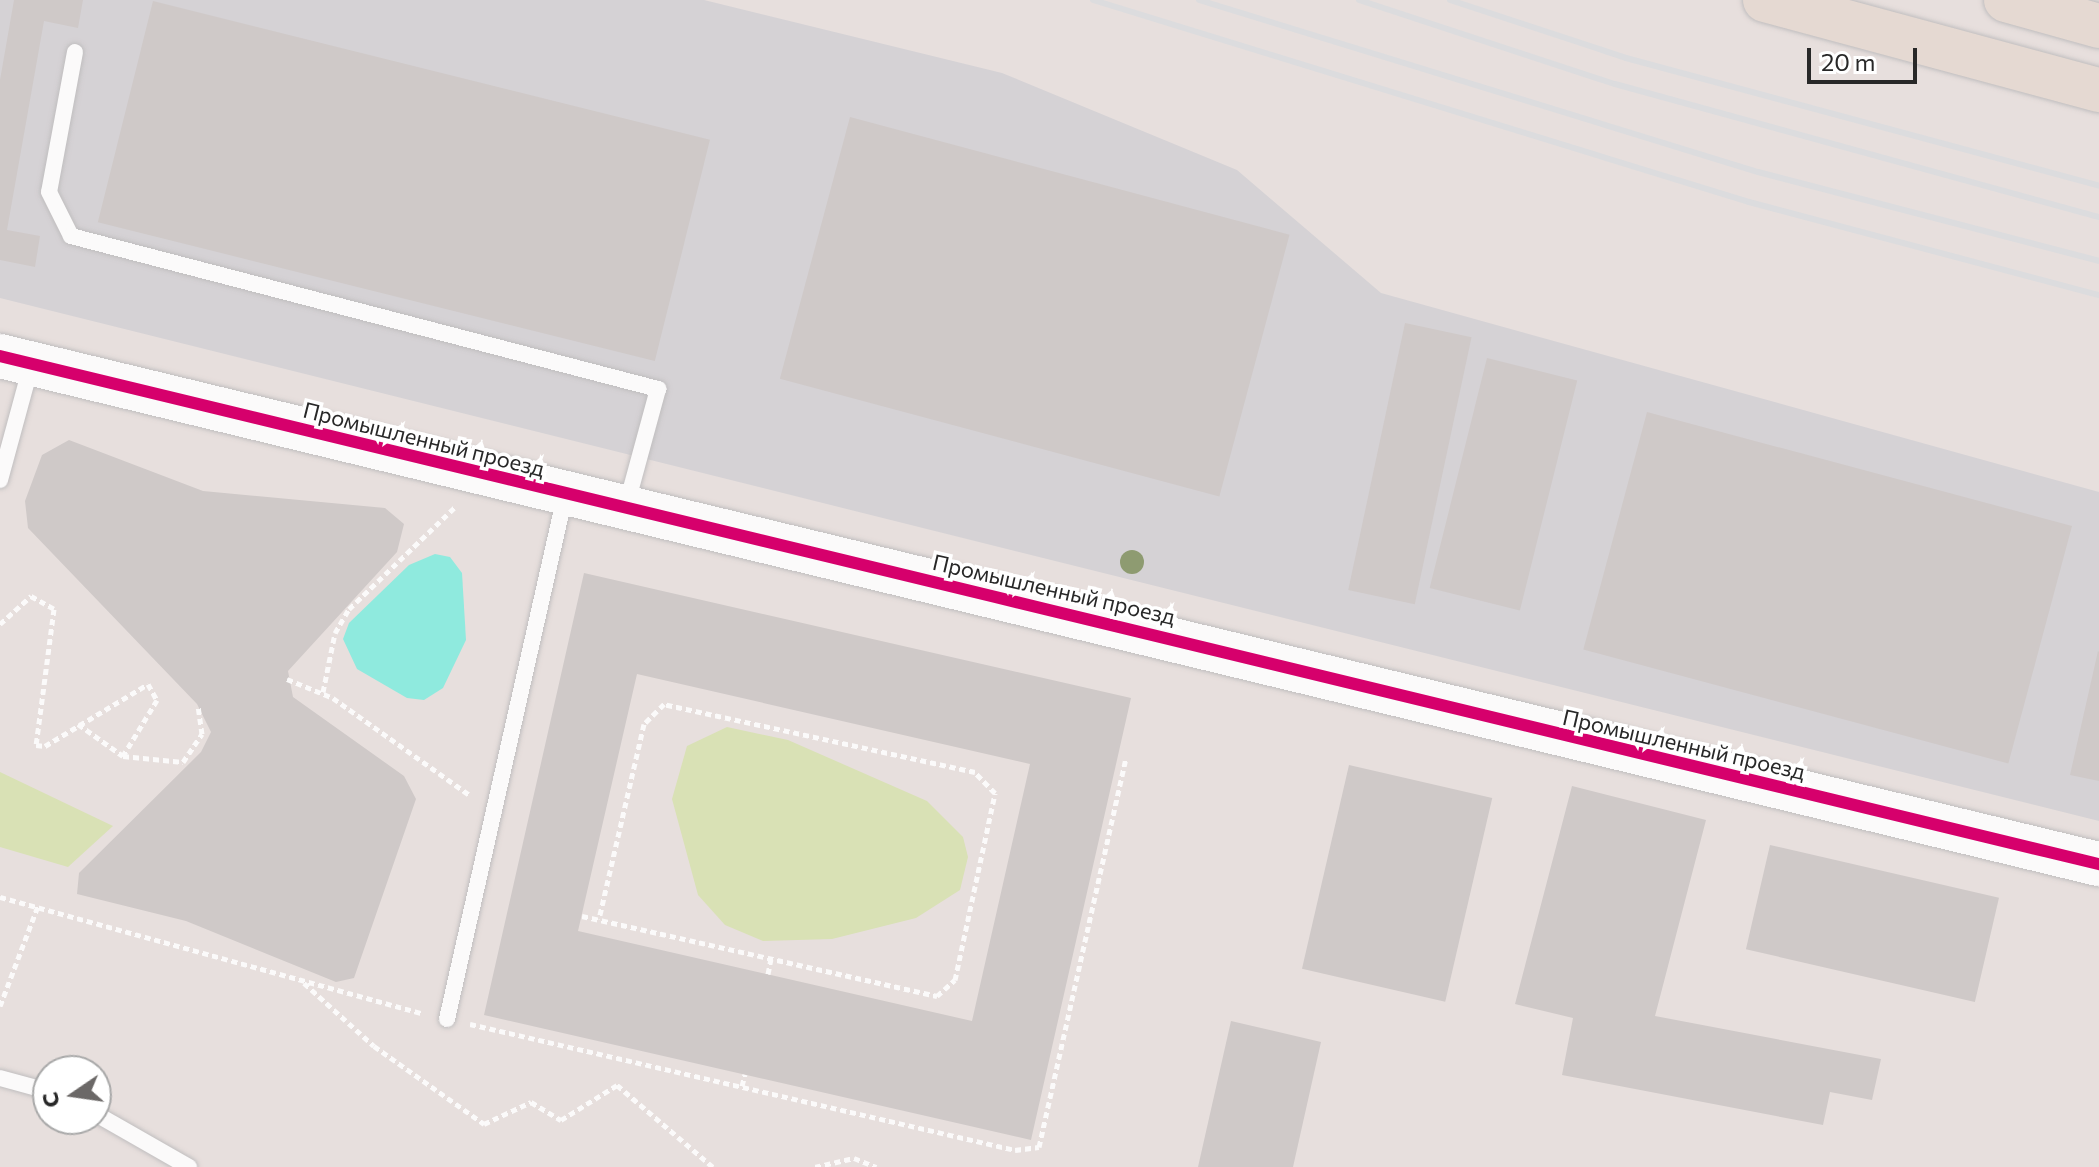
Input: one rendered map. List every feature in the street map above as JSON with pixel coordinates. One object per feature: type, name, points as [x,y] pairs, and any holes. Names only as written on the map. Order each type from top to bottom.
[{"type":"main road","points":[[1765,0],[2099,90]]},
{"type":"main road","points":[[2006,0],[2099,26]]},
{"type":"street","name":"Промышленный проезд","points":[[16,360],[2099,864]]},
{"type":"lane","points":[[75,52],[49,192],[71,236],[658,389],[625,509]]},
{"type":"lane","points":[[0,480],[16,360]]},
{"type":"lane","points":[[447,1019],[565,494]]},
{"type":"lane","points":[[0,1078],[32,1087]]},
{"type":"lane","points":[[112,1123],[189,1167]]},
{"type":"path","points":[[323,692],[335,633],[349,609],[459,503]]},
{"type":"path","points":[[0,624],[31,596],[50,601],[54,620],[32,738],[45,746],[133,687],[152,687],[157,700],[123,756]]},
{"type":"path","points":[[287,679],[323,692],[494,812]]},
{"type":"path","points":[[582,916],[925,994],[947,992],[995,804],[991,783],[975,772],[664,704],[644,724],[599,919]]},
{"type":"path","points":[[78,724],[123,756],[183,762],[202,734],[198,706]]},
{"type":"path","points":[[0,897],[447,1019],[1015,1150],[1039,1147],[1126,758]]},
{"type":"path","points":[[0,1006],[38,906]]},
{"type":"path","points":[[768,974],[771,959]]},
{"type":"path","points":[[303,982],[374,1046],[484,1124],[531,1102],[561,1120],[617,1085],[713,1167]]},
{"type":"path","points":[[742,1086],[745,1074]]},
{"type":"path","points":[[815,1167],[854,1158],[876,1167]]},
{"type":"shaded area","points":[[0,0],[704,0],[1002,73],[1237,170],[1381,293],[2099,492],[2099,821],[0,298]]},
{"type":"green space","points":[[727,727],[788,740],[927,801],[963,837],[968,857],[960,890],[916,918],[832,939],[763,941],[725,925],[698,895],[672,799],[687,746]]},
{"type":"green space","points":[[0,772],[113,826],[68,867],[0,847]]},
{"type":"water","points":[[435,554],[450,557],[462,573],[466,640],[443,688],[424,700],[407,698],[357,669],[343,639],[349,623],[409,565]]},
{"type":"building","points":[[14,0],[83,0],[78,28],[44,21],[7,230],[40,236],[35,267],[0,260],[0,80]]},
{"type":"building","points":[[153,1],[710,140],[655,361],[98,222]]},
{"type":"building","points":[[850,117],[1289,235],[1219,497],[780,379]]},
{"type":"building","points":[[1405,323],[1472,337],[1415,604],[1348,590]]},
{"type":"building","points":[[1487,358],[1577,380],[1520,610],[1430,588]]},
{"type":"building","points":[[1647,412],[2072,526],[2008,763],[1583,650]]},
{"type":"building","points":[[69,440],[203,491],[385,508],[404,524],[397,552],[288,671],[293,697],[404,776],[416,799],[354,978],[336,982],[186,921],[77,894],[79,873],[201,752],[211,732],[197,704],[28,528],[25,501],[42,455]]},
{"type":"building","points":[[584,573],[1131,698],[1031,1140],[484,1015]],"holes":[[[637,674],[1030,764],[972,1021],[578,931]]]},
{"type":"building","points":[[2099,652],[2099,781],[2070,775]]},
{"type":"building","points":[[1349,765],[1492,798],[1445,1002],[1302,969]]},
{"type":"building","points":[[1572,786],[1706,820],[1655,1016],[1881,1059],[1872,1100],[1830,1092],[1823,1125],[1562,1075],[1573,1018],[1515,1004]]},
{"type":"building","points":[[1770,845],[1999,898],[1975,1002],[1746,949]]},
{"type":"building","points":[[1231,1021],[1321,1042],[1293,1167],[1198,1167]]},
{"type":"railway","points":[[1093,0],[1749,202],[2099,295]]},
{"type":"railway","points":[[1199,0],[1758,172],[2099,261]]},
{"type":"railway","points":[[1359,0],[1615,84],[2099,217]]},
{"type":"railway","points":[[1450,0],[1626,58],[2099,186]]},
{"type":"cycle path","points":[[0,356],[2099,864]]}]
